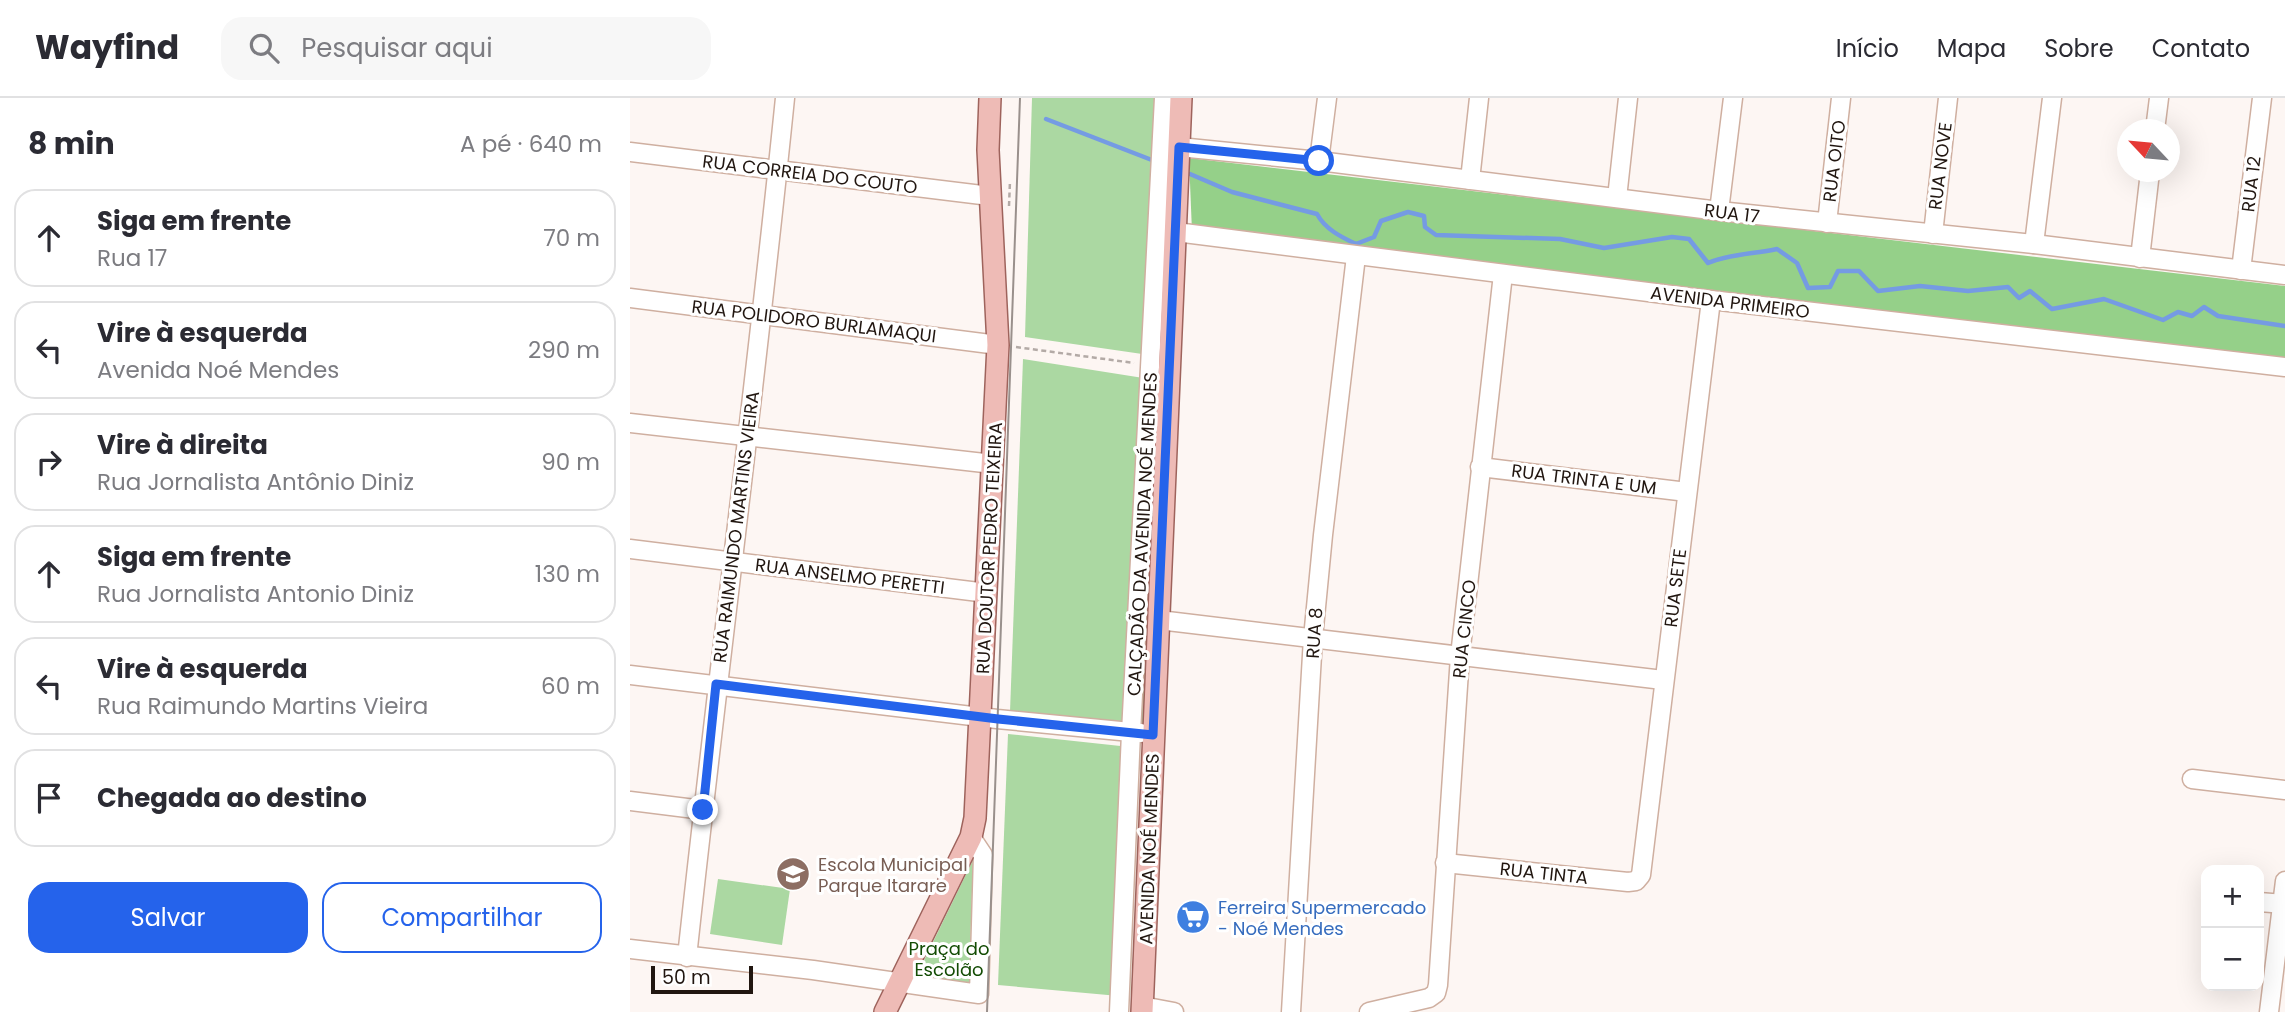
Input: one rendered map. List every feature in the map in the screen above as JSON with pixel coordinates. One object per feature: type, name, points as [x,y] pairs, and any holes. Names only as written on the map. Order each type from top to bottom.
[{"type":"main road","name":"RUA DOUTOR PEDRO TEIXEIRA","points":[[971,837],[975,818],[981,716],[998,345],[988,150],[990,98]]},
{"type":"main road","name":"AVENIDA NOÉ MENDES","points":[[1142,1009],[1181,98]]},
{"type":"main road","points":[[885,1012],[971,837]]},
{"type":"street","name":"RUA RAIMUNDO MARTINS VIEIRA","points":[[687,957],[716,684],[748,438],[785,98]]},
{"type":"street","name":"CALÇADÃO DA AVENIDA NOÉ MENDES","points":[[1119,1012],[1164,98]]},
{"type":"street","points":[[1319,161],[1327,98]]},
{"type":"street","points":[[1470,180],[1479,98]]},
{"type":"street","points":[[1616,198],[1628,98]]},
{"type":"street","points":[[1719,211],[1733,98]]},
{"type":"street","name":"RUA OITO","points":[[1827,223],[1841,98]]},
{"type":"street","name":"RUA NOVE","points":[[1933,234],[1948,98]]},
{"type":"street","points":[[2034,244],[2052,98]]},
{"type":"street","points":[[2156,119],[2159,98]]},
{"type":"street","name":"RUA 12","points":[[2241,270],[2262,98]]},
{"type":"street","name":"RUA 17","points":[[1179,147],[1319,161],[1719,211],[2034,244],[2285,275]]},
{"type":"street","name":"RUA CORREIA DO COUTO","points":[[630,152],[990,196]]},
{"type":"street","points":[[2140,258],[2149,182]]},
{"type":"street","name":"AVENIDA PRIMEIRO","points":[[1176,232],[1711,300],[2285,367]]},
{"type":"street","name":"RUA 8","points":[[1292,1012],[1314,638],[1323,535],[1356,256]]},
{"type":"street","name":"RUA CINCO","points":[[1369,1012],[1429,998],[1436,993],[1438,985],[1460,656],[1503,274]]},
{"type":"street","name":"RUA POLIDORO BURLAMAQUI","points":[[630,298],[998,345]]},
{"type":"street","name":"RUA SETE","points":[[1641,875],[1711,300]]},
{"type":"street","points":[[630,423],[993,464]]},
{"type":"street","name":"RUA TRINTA E UM","points":[[1480,467],[1687,492]]},
{"type":"street","name":"RUA ANSELMO PERETTI","points":[[630,549],[987,593]]},
{"type":"street","points":[[1159,620],[1663,680]]},
{"type":"street","points":[[630,675],[1153,735]]},
{"type":"street","points":[[2192,779],[2285,790]]},
{"type":"street","points":[[630,802],[703,810]]},
{"type":"street","name":"RUA DOUTOR PEDRO TEIXEIRA","points":[[899,982],[979,994],[983,855],[971,837]]},
{"type":"street","name":"RUA TINTA","points":[[1445,863],[1632,882],[1641,875]]},
{"type":"street","points":[[2269,1012],[2285,881]]},
{"type":"street","points":[[2264,902],[2284,903]]},
{"type":"street","points":[[630,950],[899,982]]},
{"type":"street","points":[[1142,1009],[1174,1012]]},
{"type":"path","points":[[1009,218],[1010,181]]},
{"type":"path","points":[[998,345],[1152,366]]},
{"type":"green space","points":[[1032,98],[1168,98],[1156,356],[1025,337]]},
{"type":"green space","points":[[1189,158],[2285,286],[2285,361],[1192,232]]},
{"type":"green space","points":[[1023,359],[1156,380],[1143,727],[1010,712]]},
{"type":"green space","points":[[1008,734],[1139,748],[1130,997],[998,985]]},
{"type":"green space","name":"Praça do Escolão","points":[[973,860],[969,984],[915,979]]},
{"type":"green space","points":[[718,879],[790,889],[782,945],[710,934]]},
{"type":"waterway","points":[[1046,119],[1157,162]]},
{"type":"waterway","points":[[1190,174],[1232,192],[1317,214],[1329,228],[1356,244],[1374,237],[1381,221],[1408,212],[1424,216],[1425,227],[1436,235],[1560,239],[1604,248],[1672,237],[1689,239],[1708,263],[1777,249],[1797,263],[1808,288],[1830,287],[1838,271],[1859,271],[1878,291],[1920,286],[1968,291],[2008,287],[2019,298],[2030,291],[2052,309],[2104,299],[2163,320],[2178,312],[2192,316],[2204,307],[2218,316],[2285,326]]},
{"type":"tram line","points":[[987,1012],[1020,98]]},
{"type":"place","name":"Escola Municipal Parque Itarare","points":[[793,874]]},
{"type":"place","name":"Ferreira Supermercado - Noé Mendes","points":[[1193,917]]},
{"type":"route","points":[[703,810],[716,684],[1153,735],[1179,147],[1319,161]]}]
